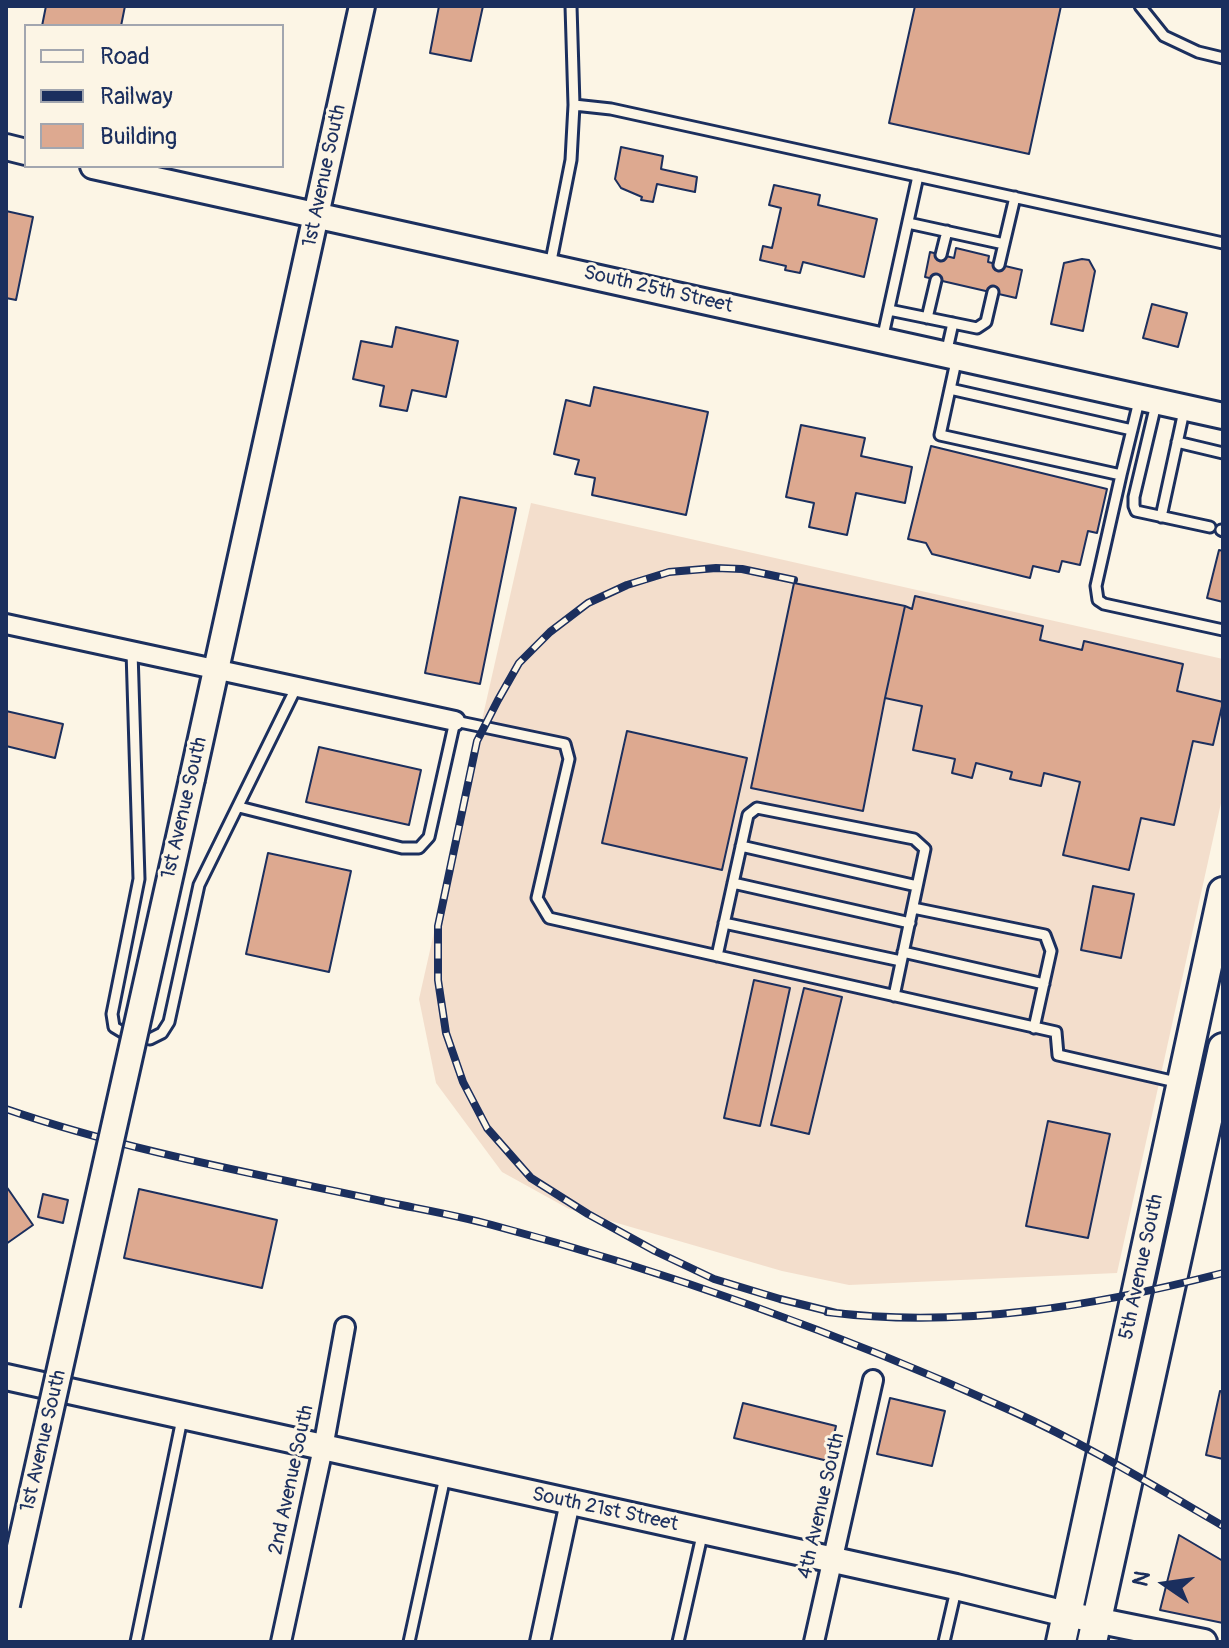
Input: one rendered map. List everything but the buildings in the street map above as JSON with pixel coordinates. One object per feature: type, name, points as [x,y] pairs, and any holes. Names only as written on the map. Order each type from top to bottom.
[{"type":"main road","name":"1st Avenue South","points":[[6,1608],[362,6]]},
{"type":"main road","name":"South 25th Street","points":[[102,168],[1223,416]]},
{"type":"main road","name":"5th Avenue South","points":[[1061,1642],[1223,892]]},
{"type":"main road","name":"5th Avenue South","points":[[1094,1631],[1223,1048]]},
{"type":"main road","name":"South 21st Street","points":[[6,1377],[956,1587],[1066,1614],[1094,1631],[1204,1642]]},
{"type":"street","points":[[6,624],[455,721]]},
{"type":"street","name":"2nd Avenue South","points":[[281,1642],[323,1448],[345,1327]]},
{"type":"street","name":"4th Avenue South","points":[[814,1642],[873,1380]]},
{"type":"street","points":[[540,1642],[570,1502]]},
{"type":"lane","points":[[550,266],[571,160],[574,105],[571,6]]},
{"type":"lane","points":[[1140,6],[1164,36],[1198,52],[1223,58]]},
{"type":"lane","points":[[574,105],[611,109],[1223,243]]},
{"type":"lane","points":[[882,340],[918,176]]},
{"type":"lane","points":[[999,265],[1015,197]]},
{"type":"lane","points":[[908,223],[1004,244]]},
{"type":"lane","points":[[941,255],[947,231]]},
{"type":"lane","points":[[927,318],[936,280]]},
{"type":"lane","points":[[889,310],[977,328],[986,322],[993,292]]},
{"type":"lane","points":[[953,323],[950,389],[940,435],[1121,475]]},
{"type":"lane","points":[[950,389],[1132,430]]},
{"type":"lane","points":[[1149,399],[1132,430],[1096,586],[1098,600],[1104,604],[1223,630]]},
{"type":"lane","points":[[1149,399],[1134,497],[1136,511],[1210,527]]},
{"type":"lane","points":[[1161,517],[1185,407]]},
{"type":"lane","points":[[1177,442],[1223,453]]},
{"type":"lane","points":[[132,651],[139,879],[112,1014],[114,1027],[124,1033],[150,1039],[162,1033],[169,1022],[199,885],[297,686]]},
{"type":"lane","points":[[239,807],[402,848],[419,848],[429,837],[455,721],[565,744],[569,759],[537,898],[549,918],[1056,1032],[1058,1055],[1181,1083]]},
{"type":"lane","points":[[717,956],[748,815],[757,808],[914,839],[925,849],[894,996]]},
{"type":"lane","points":[[741,846],[917,886]]},
{"type":"lane","points":[[733,883],[910,923]]},
{"type":"lane","points":[[913,908],[1045,935],[1051,951],[1034,1028]]},
{"type":"lane","points":[[724,923],[1044,984]]},
{"type":"lane","points":[[136,1642],[183,1416]]},
{"type":"lane","points":[[409,1642],[446,1474]]},
{"type":"lane","points":[[678,1642],[703,1531]]},
{"type":"lane","points":[[944,1642],[956,1587]]},
{"type":"shaded area","points":[[531,503],[1223,659],[1223,794],[1117,1273],[849,1285],[782,1271],[569,1209],[502,1172],[436,1083],[419,999]]},
{"type":"railway","points":[[794,580],[742,569],[669,572],[627,585],[588,603],[550,632],[519,663],[477,741],[438,926],[438,980],[446,1033],[463,1082],[487,1128],[531,1178],[655,1251],[714,1279],[836,1313]]},
{"type":"railway","points":[[6,1109],[149,1150],[480,1222],[690,1284],[885,1356],[1012,1411],[1093,1451],[1223,1526]]},
{"type":"railway","points":[[827,1312],[877,1317],[977,1316],[1077,1304],[1223,1273]]}]
